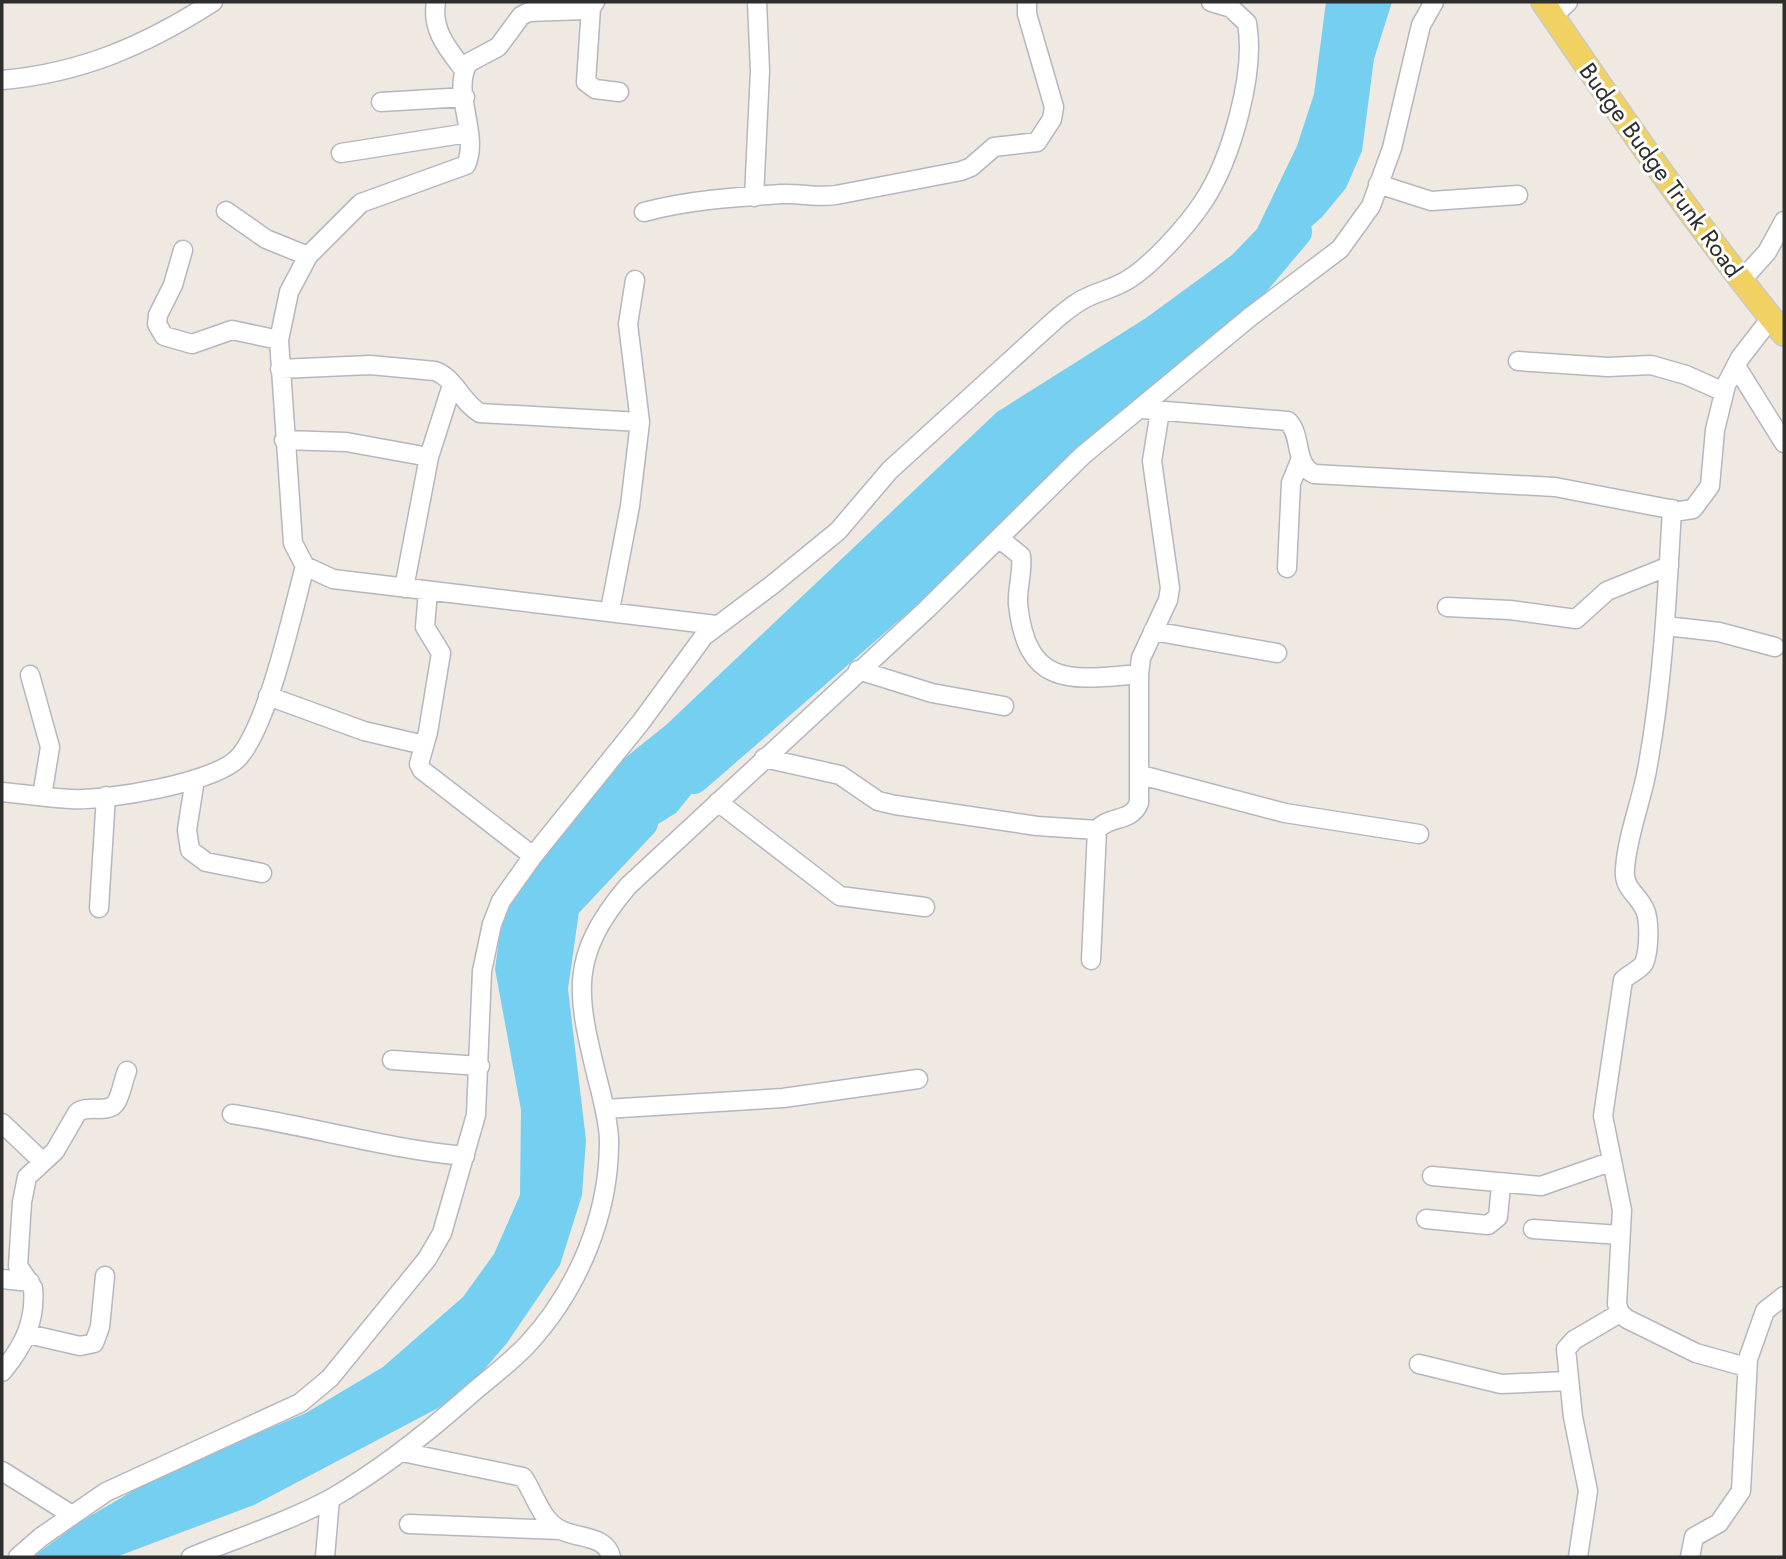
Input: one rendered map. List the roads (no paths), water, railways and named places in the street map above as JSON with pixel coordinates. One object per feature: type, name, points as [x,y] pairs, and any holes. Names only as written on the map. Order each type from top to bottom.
[{"type":"main road","name":"Budge Budge Trunk Road","points":[[1555,7],[1635,137],[1741,281],[1778,326]]},
{"type":"street","points":[[2,80],[31,77],[91,62],[163,34],[213,2]]},
{"type":"street","points":[[436,2],[438,30],[444,45],[464,69]]},
{"type":"street","points":[[754,197],[760,71],[757,2]]},
{"type":"street","points":[[644,212],[676,203],[785,194],[820,198],[961,171],[971,167],[994,148],[1037,142],[1052,119],[1054,107],[1027,14],[1027,2]]},
{"type":"street","points":[[18,1557],[106,1492],[315,1394],[435,1248],[466,1156],[476,1115],[481,991],[486,944],[501,901],[704,636],[838,531],[890,470],[1055,320],[1088,296],[1130,279],[1192,216],[1213,183],[1227,147],[1243,94],[1247,66],[1247,23],[1231,8],[1211,2]]},
{"type":"street","points":[[191,1557],[330,1499],[402,1452],[526,1345],[568,1288],[588,1248],[603,1205],[608,1139],[605,1110],[582,1007],[581,983],[590,940],[597,925],[628,886],[1083,456],[1250,317],[1340,250],[1364,219],[1392,148],[1413,52],[1421,25],[1434,2]]},
{"type":"street","points":[[619,92],[595,89],[586,82],[593,5],[529,12],[521,16],[498,47],[468,63],[464,69],[469,158],[466,165],[361,203],[307,256],[289,292],[279,340],[293,543],[305,566],[315,573],[333,579],[428,592],[610,610],[716,625]]},
{"type":"street","points":[[381,102],[465,97]]},
{"type":"street","points":[[341,153],[468,133]]},
{"type":"street","points":[[1378,184],[1431,201],[1518,195]]},
{"type":"street","points":[[226,211],[266,239],[307,256]]},
{"type":"street","points":[[1741,281],[1767,252],[1784,221]]},
{"type":"street","points":[[183,250],[173,285],[158,315],[157,324],[164,336],[192,344],[232,330],[279,340]]},
{"type":"street","points":[[610,610],[630,506],[640,422],[628,324],[635,280]]},
{"type":"street","points":[[1141,409],[1288,421],[1297,437],[1300,461],[1306,470],[1314,474],[1555,486],[1672,509],[1693,509],[1710,486],[1715,429],[1724,392],[1736,366],[1778,326]]},
{"type":"street","points":[[1518,361],[1608,367],[1651,365],[1686,375],[1724,392]]},
{"type":"street","points":[[280,369],[388,366],[435,371],[443,374],[472,409],[489,415],[640,422]]},
{"type":"street","points":[[1736,366],[1784,443]]},
{"type":"street","points":[[404,588],[429,457],[452,385]]},
{"type":"street","points":[[1091,960],[1097,830],[1101,825],[1135,812],[1141,775],[1141,657],[1168,600],[1170,588],[1152,461],[1160,411]]},
{"type":"street","points":[[284,440],[346,442],[429,457]]},
{"type":"street","points":[[1287,568],[1291,483],[1300,461]]},
{"type":"street","points":[[1620,1313],[1616,1294],[1622,1210],[1610,1162],[1604,1116],[1623,980],[1643,965],[1646,946],[1645,909],[1627,887],[1625,867],[1647,771],[1666,626],[1672,509]]},
{"type":"street","points":[[999,538],[1021,556],[1018,604],[1029,647],[1044,667],[1069,678],[1082,680],[1139,674]]},
{"type":"street","points":[[2,792],[71,799],[106,796],[168,787],[195,779],[239,758],[268,696],[305,566]]},
{"type":"street","points":[[1447,607],[1510,610],[1576,620],[1607,591],[1669,566]]},
{"type":"street","points":[[428,592],[425,626],[441,653],[419,764],[422,770],[533,856]]},
{"type":"street","points":[[1666,626],[1719,632],[1775,647]]},
{"type":"street","points":[[1153,631],[1277,653]]},
{"type":"street","points":[[858,670],[933,693],[1004,706]]},
{"type":"street","points":[[30,676],[50,747],[42,796]]},
{"type":"street","points":[[268,696],[364,731],[424,745]]},
{"type":"street","points":[[764,758],[840,775],[878,801],[895,805],[1037,826],[1097,830]]},
{"type":"street","points":[[1141,775],[1285,813],[1419,834]]},
{"type":"street","points":[[195,779],[187,830],[190,850],[206,862],[262,873]]},
{"type":"street","points":[[99,908],[106,796]]},
{"type":"street","points":[[718,802],[840,896],[852,900],[925,907]]},
{"type":"street","points":[[392,1060],[480,1066]]},
{"type":"street","points":[[2,1372],[19,1352],[28,1334],[34,1296],[30,1282],[18,1266],[22,1202],[27,1177],[55,1151],[77,1112],[82,1108],[110,1107],[116,1103],[127,1071]]},
{"type":"street","points":[[605,1110],[783,1098],[918,1079]]},
{"type":"street","points":[[232,1114],[303,1125],[433,1153],[466,1156]]},
{"type":"street","points":[[2,1123],[43,1162]]},
{"type":"street","points":[[1432,1176],[1501,1185],[1541,1186],[1610,1162]]},
{"type":"street","points":[[1426,1219],[1488,1224],[1498,1217],[1501,1185]]},
{"type":"street","points":[[1533,1228],[1620,1235]]},
{"type":"street","points":[[28,1334],[80,1346],[94,1343],[100,1327],[104,1276]]},
{"type":"street","points":[[2,1279],[30,1282]]},
{"type":"street","points":[[1690,1557],[1695,1537],[1719,1523],[1741,1491],[1746,1367],[1765,1311],[1784,1296]]},
{"type":"street","points":[[1620,1313],[1696,1353],[1746,1367]]},
{"type":"street","points":[[1578,1557],[1588,1490],[1565,1355],[1569,1345],[1620,1313]]},
{"type":"street","points":[[1419,1364],[1501,1384],[1568,1381]]},
{"type":"street","points":[[402,1452],[523,1477],[544,1514],[561,1530]]},
{"type":"street","points":[[2,1471],[72,1515]]},
{"type":"street","points":[[325,1557],[330,1499]]},
{"type":"street","points":[[409,1524],[561,1530],[603,1543],[609,1548],[611,1557]]},
{"type":"water","points":[[1326,2],[1392,2],[1374,59],[1362,151],[1346,188],[1322,217],[735,740],[676,813],[596,862],[581,897],[568,989],[586,1140],[582,1195],[560,1265],[507,1343],[470,1386],[440,1407],[254,1505],[116,1557],[33,1557],[80,1522],[160,1475],[306,1413],[383,1367],[463,1297],[494,1254],[520,1195],[521,1110],[495,969],[502,917],[519,885],[610,770],[666,725],[997,412],[1146,318],[1232,255],[1257,229],[1297,146],[1314,94]]},
{"type":"waterway","points":[[694,779],[1229,313],[1297,232]]},
{"type":"waterway","points":[[562,909],[643,823]]}]
